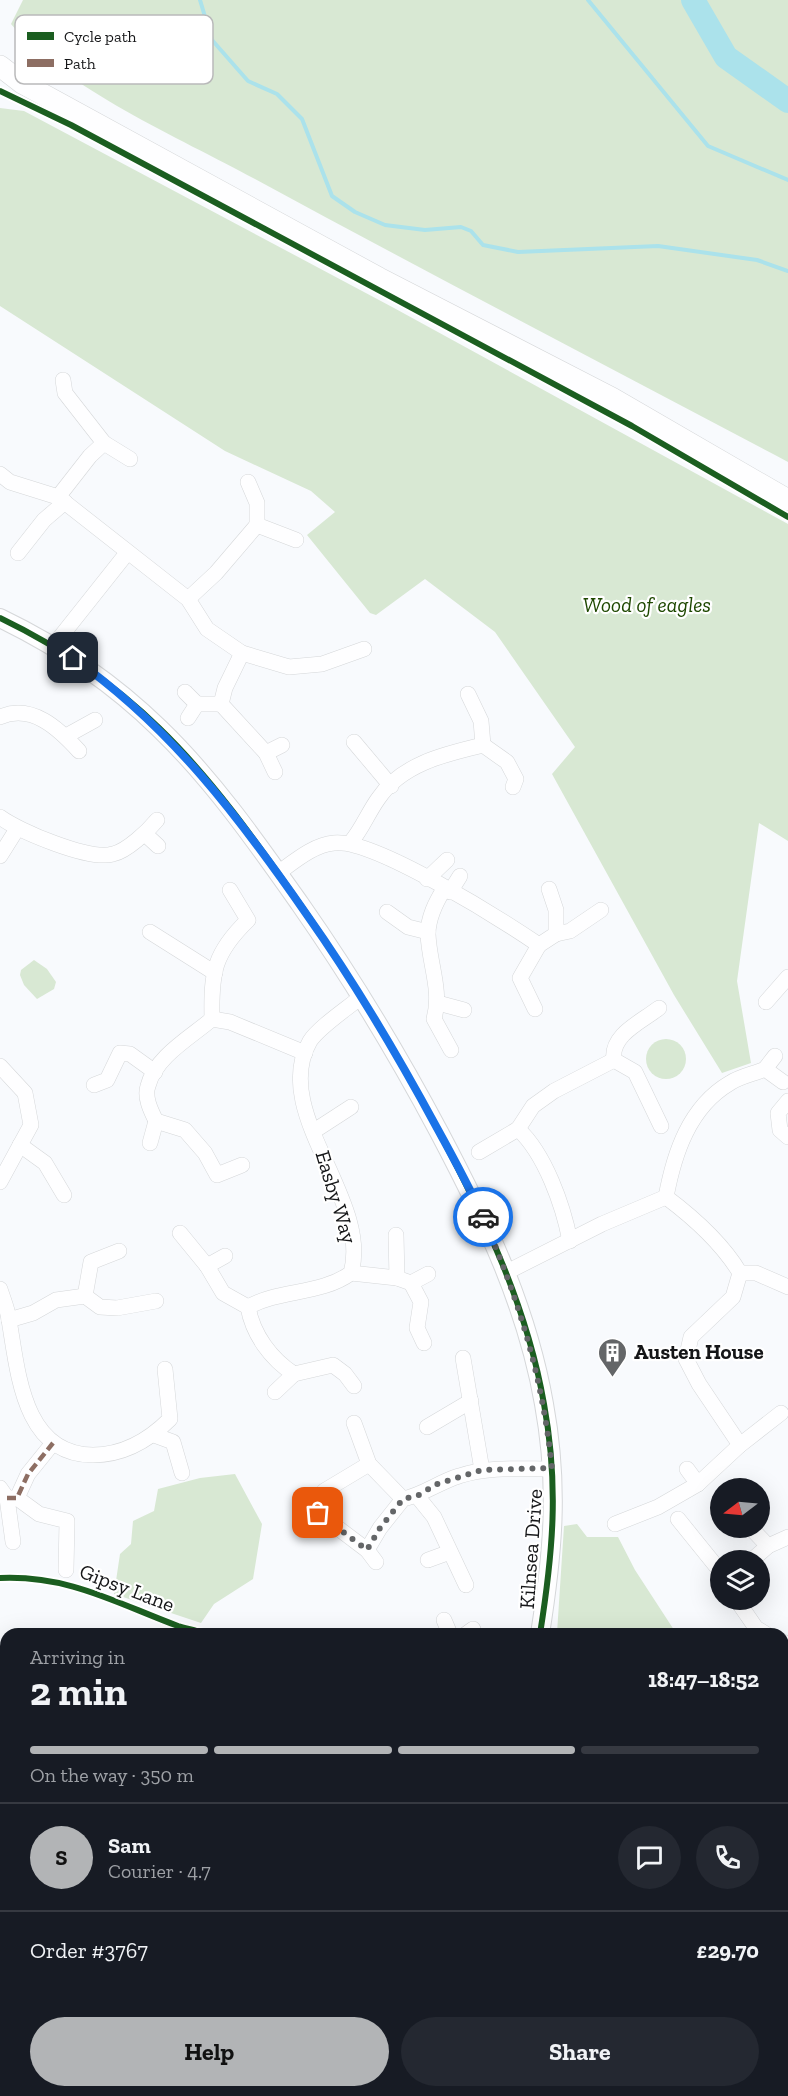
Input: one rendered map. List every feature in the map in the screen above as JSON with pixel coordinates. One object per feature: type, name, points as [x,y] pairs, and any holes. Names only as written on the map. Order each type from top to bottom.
[{"type":"main road","points":[[0,66],[15,78]]},
{"type":"main road","points":[[0,78],[15,81]]},
{"type":"main road","points":[[24,84],[379,278],[612,398],[788,501]]},
{"type":"street","points":[[63,380],[65,393],[104,443],[130,459]]},
{"type":"street","points":[[18,553],[62,499],[90,456],[104,443]]},
{"type":"street","points":[[0,474],[10,482],[62,499],[127,553],[188,599],[207,629],[242,653],[289,667],[322,664],[364,650]]},
{"type":"street","points":[[188,599],[216,573],[257,525],[257,503],[248,482]]},
{"type":"street","points":[[257,525],[296,540]]},
{"type":"street","points":[[54,645],[127,553]]},
{"type":"street","name":"Kilnsea Drive","points":[[0,618],[54,645],[111,684],[160,729],[236,816],[278,873],[391,1042],[471,1191],[507,1272],[523,1316],[544,1402],[555,1513],[541,1628]]},
{"type":"street","points":[[221,704],[225,688],[242,653]]},
{"type":"street","points":[[185,692],[197,704],[221,704],[266,753],[275,772]]},
{"type":"street","points":[[468,694],[481,721],[483,745],[507,762],[516,779],[513,787]]},
{"type":"street","points":[[188,718],[197,704]]},
{"type":"street","points":[[0,717],[24,713],[46,720],[66,736],[79,751]]},
{"type":"street","points":[[66,736],[95,720]]},
{"type":"street","points":[[354,742],[391,786]]},
{"type":"street","points":[[266,753],[282,745]]},
{"type":"street","points":[[351,842],[361,830],[379,797],[418,765],[483,745]]},
{"type":"street","points":[[0,817],[16,829],[84,853],[113,854],[145,834],[158,820]]},
{"type":"street","points":[[0,856],[16,829]]},
{"type":"street","points":[[145,834],[158,846]]},
{"type":"street","points":[[278,873],[322,845],[351,842],[380,854],[484,909],[539,945]]},
{"type":"street","points":[[427,879],[447,860]]},
{"type":"street","points":[[451,1050],[434,1019],[438,1003],[428,932],[433,908],[460,876]]},
{"type":"street","points":[[549,889],[556,910],[556,934]]},
{"type":"street","points":[[150,1143],[156,1121],[149,1105],[147,1087],[169,1054],[212,1019],[215,973],[227,940],[253,925],[230,890]]},
{"type":"street","points":[[535,1009],[520,978],[539,945],[556,934],[570,931],[601,910]]},
{"type":"street","points":[[387,912],[408,927],[428,932]]},
{"type":"street","points":[[150,932],[215,973]]},
{"type":"street","points":[[766,1002],[788,977]]},
{"type":"street","points":[[212,1019],[230,1022],[304,1053],[312,1038],[362,996]]},
{"type":"street","points":[[438,1003],[464,1010]]},
{"type":"street","points":[[659,1008],[618,1039],[612,1049],[614,1060],[635,1072],[661,1126]]},
{"type":"street","points":[[94,1085],[107,1080],[120,1053],[130,1054],[155,1072]]},
{"type":"street","name":"Easby Way","points":[[248,1307],[265,1298],[324,1287],[351,1273],[354,1262],[351,1230],[303,1101],[301,1068],[304,1053]]},
{"type":"street","points":[[666,1197],[670,1176],[686,1129],[728,1084],[765,1069],[775,1056]]},
{"type":"street","points":[[479,1152],[518,1128],[533,1106],[540,1101],[614,1060]]},
{"type":"street","points":[[0,1066],[25,1093],[31,1125],[0,1182]]},
{"type":"street","points":[[765,1069],[783,1082]]},
{"type":"street","points":[[788,1101],[778,1113],[780,1130],[788,1137]]},
{"type":"street","name":"Easby Way","points":[[314,1131],[351,1107]]},
{"type":"street","points":[[156,1121],[185,1130],[205,1153],[217,1175],[242,1165]]},
{"type":"street","points":[[518,1128],[532,1142],[544,1167],[566,1220],[570,1241]]},
{"type":"street","points":[[20,1144],[45,1163],[64,1195]]},
{"type":"street","points":[[507,1272],[602,1224],[666,1197]]},
{"type":"street","points":[[666,1197],[691,1216],[732,1259],[740,1273],[733,1297],[692,1337],[686,1359],[699,1384],[740,1445]]},
{"type":"street","points":[[180,1233],[207,1266],[223,1293],[248,1307],[258,1334],[268,1351],[294,1374]]},
{"type":"street","points":[[396,1235],[404,1281],[421,1302],[417,1329],[424,1343]]},
{"type":"street","points":[[85,1296],[91,1262],[119,1251]]},
{"type":"street","points":[[207,1266],[225,1256]]},
{"type":"street","points":[[351,1273],[404,1281],[428,1274]]},
{"type":"street","points":[[740,1273],[756,1274],[788,1287]]},
{"type":"street","points":[[0,1289],[9,1320],[6,1340],[30,1415],[53,1443],[68,1452],[106,1455],[126,1449],[154,1435],[170,1419],[165,1369]]},
{"type":"street","points":[[9,1320],[33,1313],[56,1300],[85,1296],[100,1307],[117,1308],[156,1301]]},
{"type":"street","points":[[463,1358],[482,1470]]},
{"type":"street","points":[[275,1392],[294,1374],[333,1365],[345,1374],[354,1386]]},
{"type":"street","points":[[427,1427],[471,1401]]},
{"type":"street","points":[[615,1524],[658,1507],[698,1484],[740,1445],[780,1413]]},
{"type":"street","points":[[354,1423],[369,1464],[434,1517],[466,1585]]},
{"type":"street","points":[[154,1435],[173,1442],[182,1473]]},
{"type":"street","points":[[6,1497],[53,1443]]},
{"type":"street","points":[[324,1491],[369,1464]]},
{"type":"street","points":[[318,1513],[372,1556],[380,1528],[410,1498],[437,1484],[482,1470],[552,1468]]},
{"type":"street","points":[[687,1469],[698,1484]]},
{"type":"street","points":[[6,1497],[13,1542]]},
{"type":"street","points":[[6,1497],[39,1514],[67,1521],[66,1570]]},
{"type":"street","points":[[678,1520],[710,1559]]},
{"type":"street","points":[[763,1550],[788,1537]]},
{"type":"street","points":[[760,1538],[768,1546]]},
{"type":"street","points":[[428,1560],[450,1552]]},
{"type":"street","points":[[744,1610],[756,1628]]},
{"type":"green space","points":[[23,0],[788,0],[788,462],[159,129],[82,84],[213,84],[213,15],[16,15]]},
{"type":"green space","points":[[15,16],[15,28],[11,24]]},
{"type":"green space","name":"Wood of eagles","points":[[0,108],[24,111],[394,308],[788,524],[788,841],[759,823],[737,981],[751,1063],[722,1073],[674,995],[552,774],[575,747],[495,632],[425,579],[376,615],[370,613],[307,535],[335,512],[311,491],[225,451],[0,306]]},
{"type":"green space","points":[[34,960],[47,969],[56,982],[54,989],[37,999],[24,985],[20,975],[21,970]]},
{"type":"green space","points":[[666,1039],[680,1045],[686,1059],[680,1073],[666,1079],[652,1073],[646,1059],[652,1045]]},
{"type":"green space","points":[[235,1474],[262,1524],[253,1579],[214,1604],[201,1623],[114,1594],[120,1554],[131,1544],[133,1521],[154,1511],[158,1489],[200,1478]]},
{"type":"green space","points":[[577,1524],[587,1537],[618,1537],[635,1570],[673,1628],[557,1628],[564,1526]]},
{"type":"waterway","points":[[200,0],[204,15]]},
{"type":"waterway","points":[[588,0],[708,146],[788,180]]},
{"type":"waterway","points":[[693,0],[726,57],[788,101]]},
{"type":"waterway","points":[[213,41],[248,81],[277,94],[302,119],[332,196],[355,212],[385,225],[425,230],[461,227],[471,231],[483,245],[518,252],[658,246],[757,260],[788,271]]},
{"type":"marked path","points":[[7,1498],[17,1498],[28,1474],[53,1443]]},
{"type":"cycle path","points":[[0,91],[71,125],[632,426],[788,517]]},
{"type":"cycle path","points":[[0,618],[64,653],[122,695],[179,748],[216,790],[284,881],[337,959],[407,1073],[439,1132],[488,1230],[502,1264],[527,1332],[544,1404],[549,1434],[553,1491],[551,1547],[541,1628]]},
{"type":"cycle path","name":"Gipsy Lane","points":[[0,1578],[25,1578],[70,1586],[92,1592],[186,1628]]},
{"type":"way so far","points":[[318,1513],[367,1550],[380,1528],[403,1499],[417,1496],[437,1484],[460,1475],[482,1470],[552,1468],[544,1402],[523,1316],[483,1217]]},
{"type":"place","name":"Austen House","points":[[613,1378]]},
{"type":"route","points":[[73,658],[111,684],[160,729],[236,816],[278,873],[329,946],[391,1042],[483,1217]]}]
